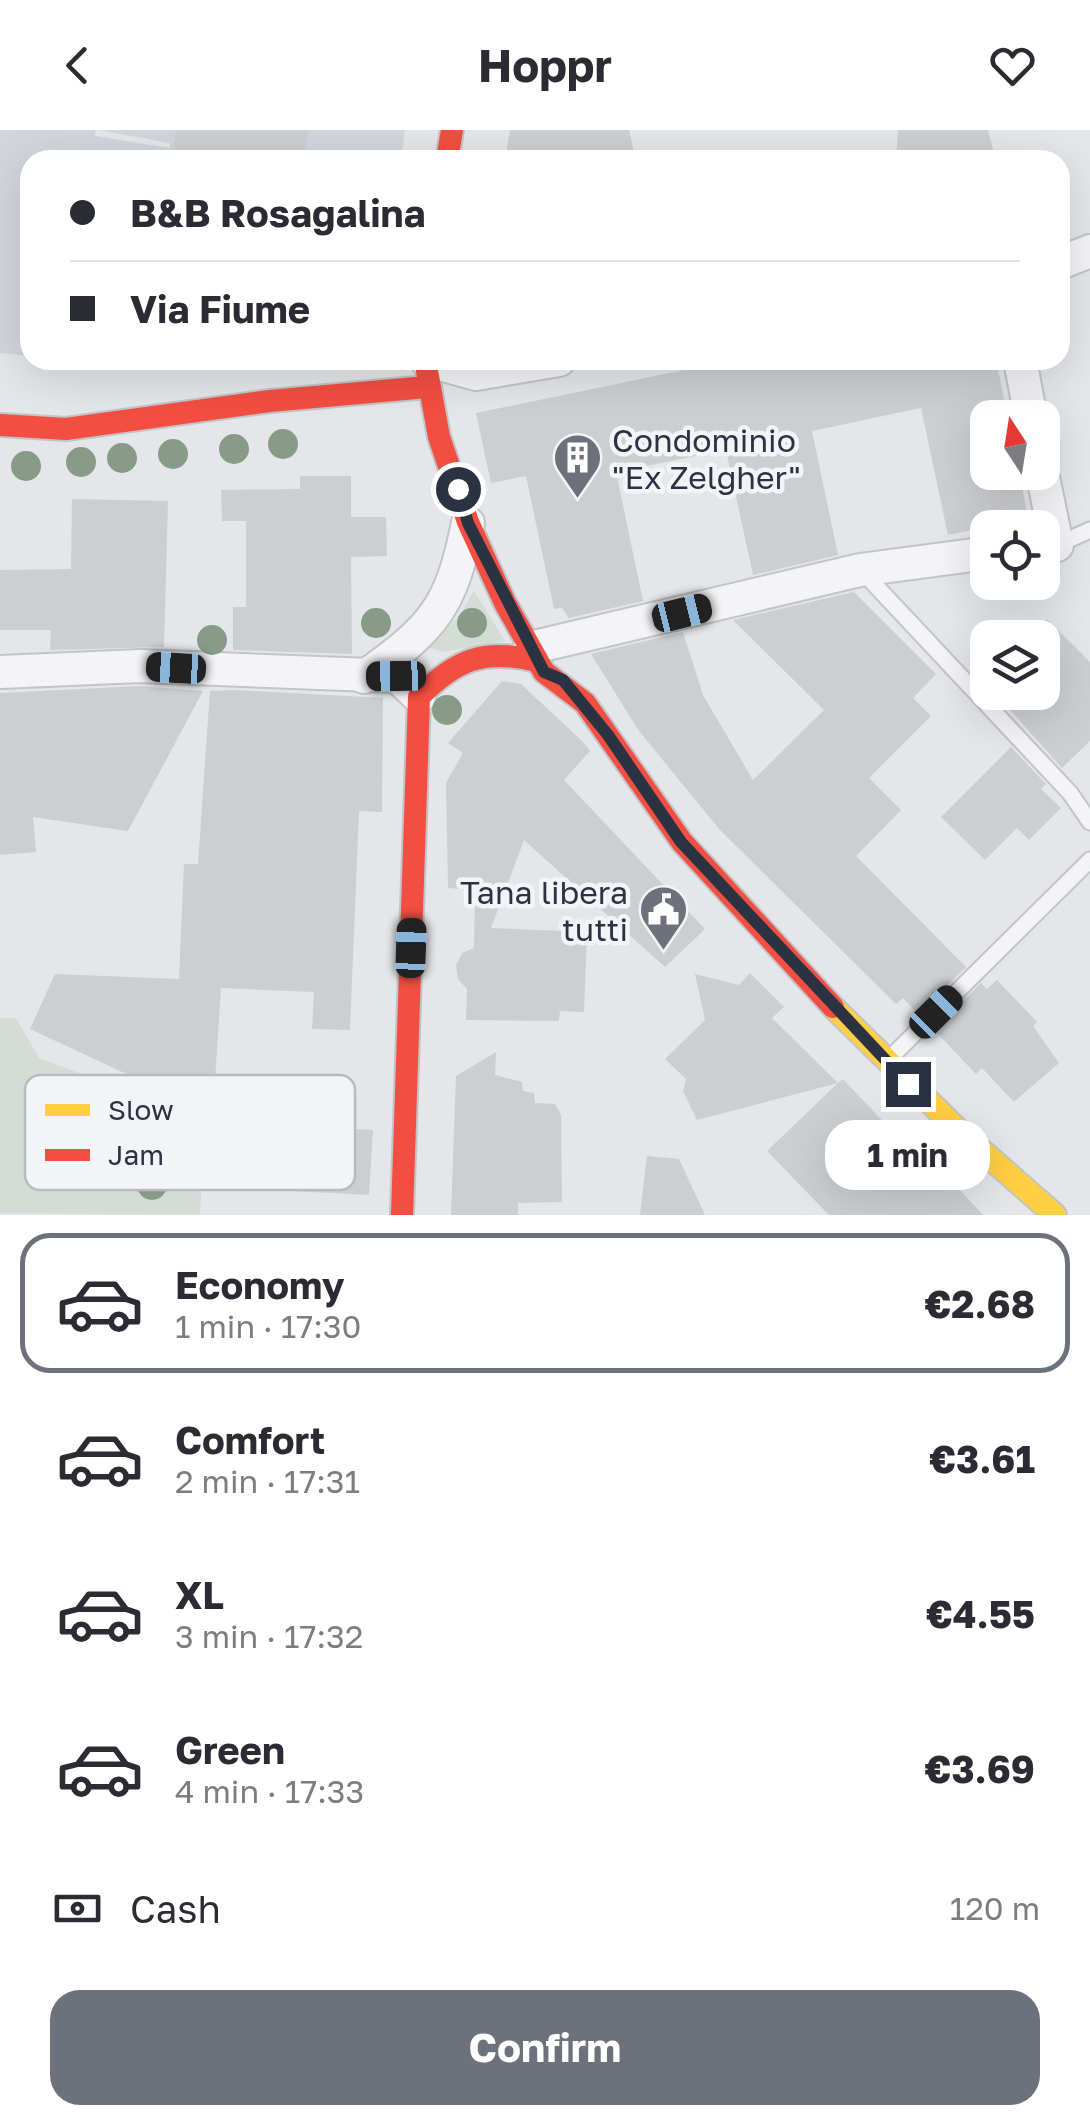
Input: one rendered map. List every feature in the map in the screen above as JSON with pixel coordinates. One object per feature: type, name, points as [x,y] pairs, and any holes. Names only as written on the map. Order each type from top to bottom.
[{"type":"main road","points":[[0,425],[66,429],[270,401],[421,370]]},
{"type":"main road","points":[[426,370],[468,523],[544,672],[563,680],[608,735],[681,842],[884,1063],[1049,1212]]},
{"type":"main road","points":[[402,1215],[418,697],[446,668],[476,654],[534,655]]},
{"type":"street","points":[[436,370],[476,374],[499,370]]},
{"type":"street","points":[[1022,370],[1028,400]]},
{"type":"street","points":[[364,677],[420,635],[456,581],[468,523]]},
{"type":"street","points":[[534,655],[860,570],[970,556]]},
{"type":"street","points":[[0,672],[140,666],[396,676],[418,697]]},
{"type":"lane","points":[[1060,542],[1090,530]]},
{"type":"lane","points":[[860,570],[1070,793],[1090,822]]},
{"type":"lane","points":[[884,1063],[1090,860]]},
{"type":"shaded area","points":[[0,130],[96,130],[95,136],[170,148],[170,143],[99,130],[405,130],[402,150],[20,150],[20,355],[0,353]]},
{"type":"shaded area","points":[[474,591],[505,641],[442,652],[429,647],[460,615]]},
{"type":"shaded area","points":[[0,1018],[16,1018],[39,1058],[85,1075],[25,1075],[25,1190],[201,1190],[200,1215],[0,1213]]},
{"type":"building","points":[[176,130],[308,130],[305,150],[174,150]]},
{"type":"building","points":[[510,130],[629,130],[634,150],[507,150]]},
{"type":"building","points":[[898,130],[988,130],[993,150],[897,150]]},
{"type":"building","name":"Condominio \"Ex Zelgher\"","points":[[684,370],[998,370],[1004,400],[970,400],[970,490],[1023,490],[1026,510],[970,510],[970,530],[948,535],[921,408],[812,431],[838,555],[753,575],[726,450],[616,472],[643,601],[569,618],[562,608],[554,609],[526,476],[491,483],[476,413]]},
{"type":"building","points":[[300,476],[351,476],[351,517],[386,517],[387,556],[351,557],[352,654],[233,650],[233,607],[246,607],[246,521],[222,521],[221,490],[300,489]]},
{"type":"building","points":[[72,499],[168,501],[164,647],[50,650],[51,630],[0,630],[0,570],[71,569]]},
{"type":"building","points":[[854,592],[936,674],[913,698],[931,716],[869,778],[901,810],[856,856],[966,967],[918,1014],[903,998],[896,1004],[720,830],[639,731],[591,654],[683,632],[703,695],[753,780],[824,710],[733,620]]},
{"type":"building","points":[[1060,632],[1090,662],[1090,741],[1062,768],[1010,710],[1060,710]]},
{"type":"building","points":[[502,681],[521,684],[582,741],[590,751],[564,780],[705,929],[665,967],[524,840],[491,928],[587,932],[584,1012],[560,1011],[559,1021],[466,1020],[467,989],[458,979],[456,965],[462,953],[474,948],[475,890],[448,888],[446,783],[463,753],[448,743]]},
{"type":"building","points":[[140,686],[203,691],[128,831],[33,817],[36,852],[0,855],[0,693]]},
{"type":"building","points":[[210,691],[383,698],[382,812],[359,811],[350,1030],[312,1029],[314,992],[221,988],[215,1075],[129,1075],[30,1029],[55,974],[179,979],[184,864],[198,864]]},
{"type":"building","points":[[1011,747],[1046,784],[1041,789],[1061,808],[1029,840],[1017,828],[985,860],[941,817]]},
{"type":"building","points":[[750,973],[784,1007],[772,1018],[838,1083],[697,1120],[683,1091],[686,1079],[665,1059],[705,1020],[695,974],[739,985]]},
{"type":"building","points":[[997,980],[1037,1022],[1033,1026],[1059,1063],[1014,1102],[982,1068],[976,1074],[934,1030],[981,983],[987,989]]},
{"type":"building","points":[[496,1052],[495,1075],[522,1082],[523,1091],[534,1093],[535,1103],[555,1104],[561,1115],[562,1202],[518,1203],[518,1215],[451,1215],[456,1076]]},
{"type":"building","points":[[843,1079],[928,1169],[935,1163],[983,1215],[829,1215],[767,1151]]},
{"type":"building","points":[[355,1129],[373,1130],[369,1195],[274,1190],[355,1190]]},
{"type":"building","points":[[647,1156],[679,1159],[705,1215],[640,1215]]},
{"type":"traffic: slow","points":[[833,1007],[956,1128],[1055,1215]]},
{"type":"traffic: jam","points":[[449,150],[452,130]]},
{"type":"traffic: jam","points":[[427,370],[439,437],[468,522],[505,603],[544,672],[585,703],[682,842],[833,1007]]},
{"type":"traffic: jam","points":[[0,425],[66,429],[270,401],[427,387]]},
{"type":"traffic: jam","points":[[402,1215],[419,697],[446,674],[472,660],[502,656],[537,661]]},
{"type":"place","name":"Condominio \"Ex Zelgher\"","points":[[577,500]]},
{"type":"place","name":"Tana libera tutti","points":[[663,952]]},
{"type":"route","points":[[458,489],[468,523],[544,672],[563,680],[608,735],[681,842],[884,1063],[908,1084]]}]
